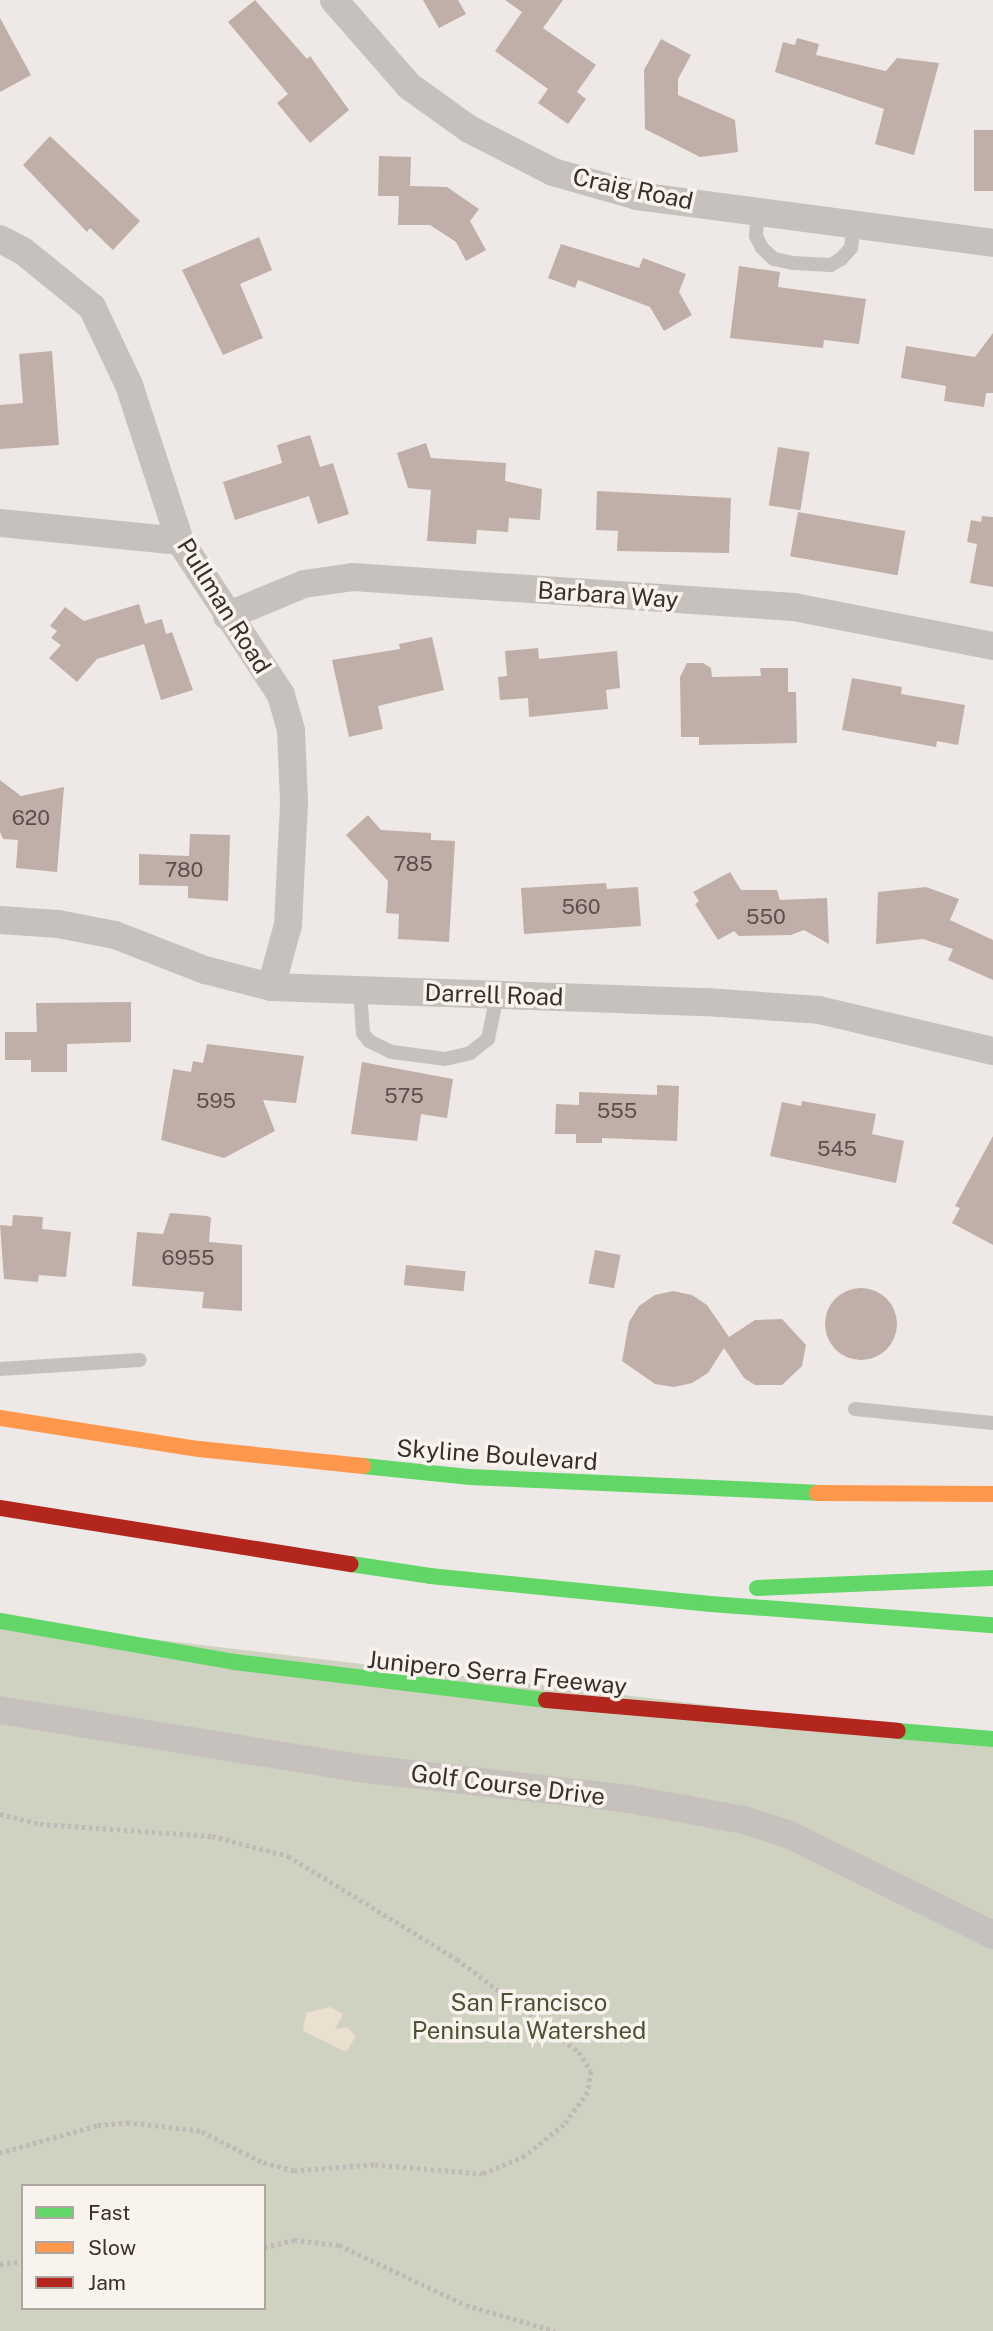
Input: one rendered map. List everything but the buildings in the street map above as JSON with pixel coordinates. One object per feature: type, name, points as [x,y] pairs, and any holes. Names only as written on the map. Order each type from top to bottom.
[{"type":"main road","name":"Skyline Boulevard","points":[[0,1418],[199,1449],[470,1477],[713,1491],[993,1494]]},
{"type":"main road","points":[[0,1508],[304,1559],[597,1594],[993,1625]]},
{"type":"main road","points":[[597,1594],[993,1578]]},
{"type":"main road","name":"Junipero Serra Freeway","points":[[0,1621],[246,1664],[460,1693],[993,1739]]},
{"type":"street","name":"Craig Road","points":[[334,0],[409,86],[469,129],[553,172],[637,196],[993,243]]},
{"type":"street","name":"Pullman Road","points":[[0,239],[23,251],[92,307],[129,385],[180,541],[281,695],[291,730],[294,803],[288,925],[271,987]]},
{"type":"street","points":[[0,523],[180,541]]},
{"type":"street","name":"Barbara Way","points":[[227,616],[304,584],[353,577],[794,607],[993,646]]},
{"type":"street","name":"Darrell Road","points":[[0,920],[58,924],[116,935],[205,970],[271,987],[819,1010],[993,1051]]},
{"type":"street","name":"Golf Course Drive","points":[[0,1710],[358,1768],[629,1799],[731,1817],[789,1834],[993,1935]]},
{"type":"lane","points":[[758,212],[755,236],[762,248],[774,259],[793,263],[831,265],[842,260],[851,248],[854,225]]},
{"type":"lane","points":[[360,990],[363,1033],[369,1041],[392,1052],[445,1059],[470,1053],[488,1039],[497,995]]},
{"type":"lane","points":[[0,1369],[141,1360]]},
{"type":"lane","points":[[855,1409],[993,1423]]},
{"type":"path","points":[[0,1814],[40,1824],[212,1836],[288,1856],[457,1959],[579,2052],[591,2071],[584,2100],[564,2125],[525,2156],[483,2174],[374,2165],[294,2171],[261,2162],[200,2131],[129,2123],[97,2126],[0,2153]]},
{"type":"path","points":[[266,2247],[294,2240],[339,2245],[466,2305],[555,2331]]},
{"type":"path","points":[[0,2264],[21,2261]]},
{"type":"green space","name":"San Francisco Peninsula Watershed","points":[[0,1621],[993,1739],[993,2331],[0,2331]]},
{"type":"sand","points":[[330,2007],[343,2014],[335,2029],[347,2027],[356,2036],[346,2052],[303,2031],[306,2013]]},
{"type":"traffic: fast","points":[[363,1466],[470,1477],[817,1493]]},
{"type":"traffic: fast","points":[[351,1564],[430,1576],[711,1604],[993,1625]]},
{"type":"traffic: fast","points":[[757,1588],[993,1578]]},
{"type":"traffic: fast","points":[[0,1621],[235,1662],[546,1700]]},
{"type":"traffic: fast","points":[[898,1731],[993,1739]]},
{"type":"traffic: slow","points":[[0,1418],[199,1449],[363,1466]]},
{"type":"traffic: slow","points":[[817,1493],[993,1494]]},
{"type":"traffic: jam","points":[[0,1508],[351,1564]]},
{"type":"traffic: jam","points":[[546,1700],[898,1731]]}]
